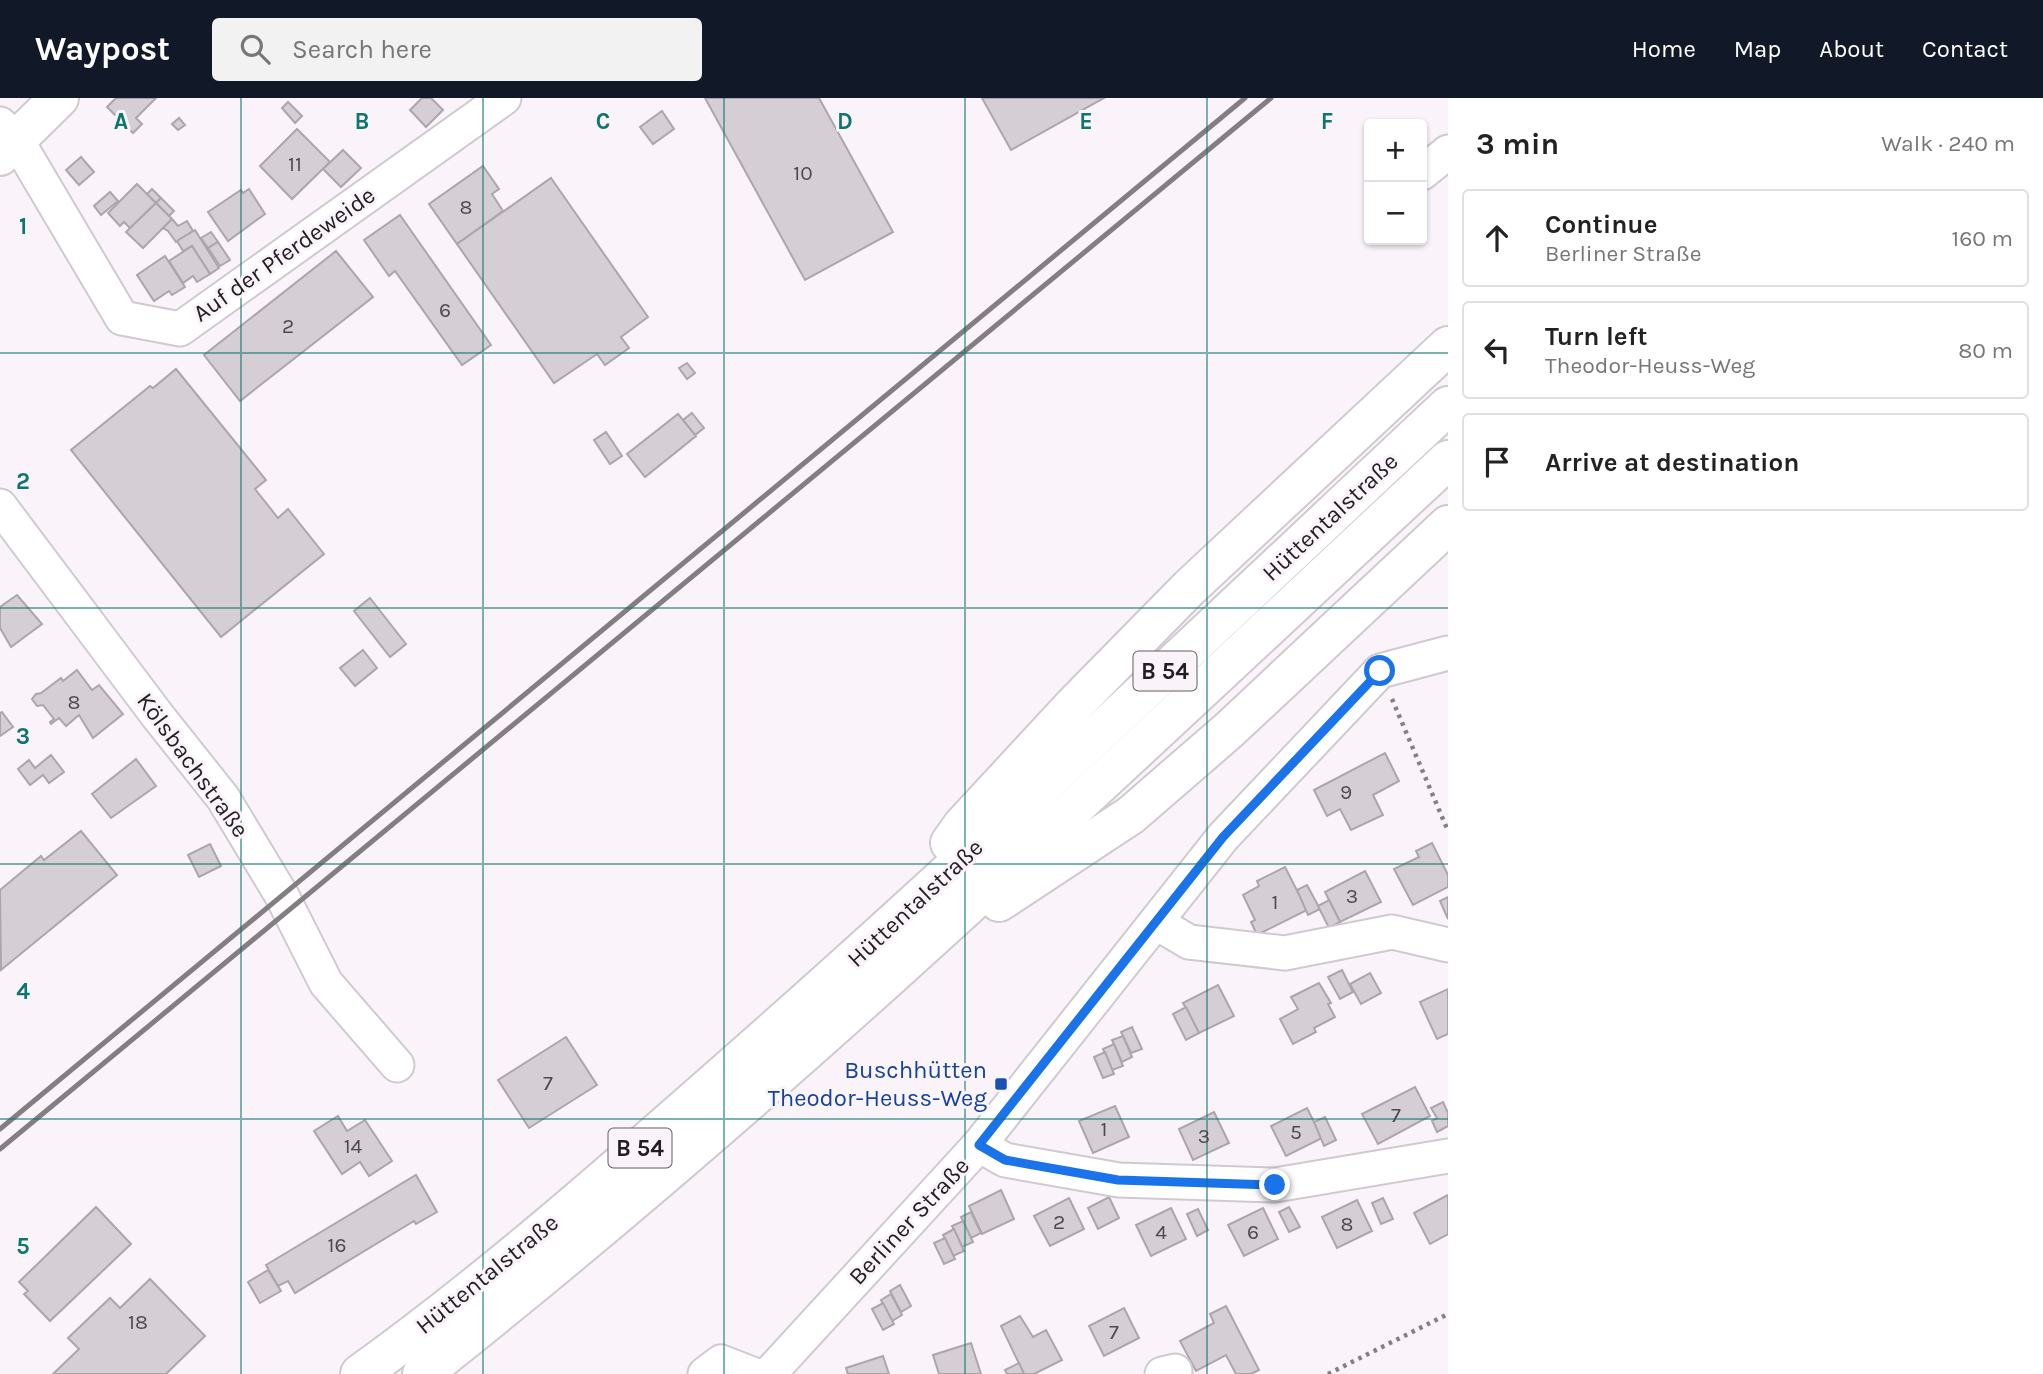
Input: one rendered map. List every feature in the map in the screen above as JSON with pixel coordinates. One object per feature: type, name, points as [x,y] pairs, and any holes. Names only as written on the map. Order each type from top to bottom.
[{"type":"main road","points":[[5,140],[59,98]]},
{"type":"main road","points":[[882,935],[962,826],[1074,705],[1189,588],[1448,346]]},
{"type":"main road","name":"Hüttentalstraße","points":[[360,1374],[484,1279],[645,1144],[882,935],[1448,406]]},
{"type":"main road","name":"Hüttentalstraße","points":[[422,1374],[668,1172],[907,963],[1448,460]]},
{"type":"main road","points":[[907,963],[1131,815],[1229,730],[1448,525]]},
{"type":"street","name":"Auf der Pferdeweide","points":[[5,140],[122,318],[180,329],[504,98]]},
{"type":"street","points":[[1427,169],[1448,152]]},
{"type":"street","name":"Kölsbachstraße","points":[[0,506],[223,798],[282,896],[326,983],[397,1065]]},
{"type":"street","points":[[1380,671],[1448,653]]},
{"type":"street","name":"Berliner Straße","points":[[769,1374],[979,1145],[1223,837],[1380,671]]},
{"type":"street","points":[[1157,923],[1189,942],[1285,953],[1392,932],[1448,945]]},
{"type":"street","points":[[979,1145],[1005,1160],[1118,1180],[1275,1185],[1448,1156]]},
{"type":"street","points":[[705,1374],[721,1362],[752,1374]]},
{"type":"path","points":[[1380,671],[1448,831]]},
{"type":"path","points":[[1328,1374],[1448,1314]]},
{"type":"building","points":[[116,98],[156,98],[136,118],[142,124],[133,133],[107,107]]},
{"type":"building","points":[[422,98],[431,98],[443,110],[426,127],[410,110]]},
{"type":"building","points":[[705,98],[819,98],[893,232],[805,280]]},
{"type":"building","points":[[982,98],[1104,98],[1011,150]]},
{"type":"building","points":[[288,102],[302,116],[295,123],[282,108]]},
{"type":"building","points":[[662,111],[674,129],[653,144],[640,127]]},
{"type":"building","points":[[179,118],[185,125],[178,130],[172,124]]},
{"type":"building","points":[[297,129],[330,162],[292,199],[260,166]]},
{"type":"building","points":[[343,150],[361,168],[341,187],[323,169]]},
{"type":"building","points":[[81,157],[94,172],[79,185],[66,170]]},
{"type":"building","points":[[483,166],[499,189],[492,194],[503,211],[457,244],[429,204]]},
{"type":"building","points":[[551,178],[648,317],[621,337],[629,348],[605,365],[597,354],[554,383],[457,244]]},
{"type":"building","points":[[137,184],[156,203],[130,228],[124,222],[120,226],[108,213]]},
{"type":"building","points":[[152,189],[161,198],[156,203],[147,194]]},
{"type":"building","points":[[249,189],[265,214],[228,241],[208,212],[241,190],[243,193]]},
{"type":"building","points":[[110,192],[118,201],[101,215],[94,206]]},
{"type":"building","points":[[161,198],[174,211],[169,216],[156,203]]},
{"type":"building","points":[[156,203],[172,219],[143,248],[126,232]]},
{"type":"building","points":[[400,215],[491,345],[462,365],[395,271],[389,276],[364,240]]},
{"type":"building","points":[[172,219],[178,226],[187,221],[193,231],[176,242],[163,228]]},
{"type":"building","points":[[195,230],[219,268],[210,274],[192,246],[183,251],[177,241]]},
{"type":"building","points":[[211,232],[218,242],[208,248],[201,238]]},
{"type":"building","points":[[218,242],[230,260],[220,266],[208,248]]},
{"type":"building","points":[[192,246],[210,274],[197,282],[193,276],[183,283],[169,261]]},
{"type":"building","points":[[336,251],[373,297],[240,401],[204,355]]},
{"type":"building","points":[[165,256],[185,287],[172,295],[169,291],[154,301],[137,275]]},
{"type":"building","points":[[687,363],[695,373],[687,379],[679,368]]},
{"type":"building","points":[[176,369],[266,480],[255,489],[278,518],[288,509],[324,554],[221,637],[71,450],[150,386],[153,388]]},
{"type":"building","points":[[692,413],[704,428],[695,435],[683,420]]},
{"type":"building","points":[[678,414],[696,436],[645,477],[627,454]]},
{"type":"building","points":[[606,432],[622,456],[610,464],[594,440]]},
{"type":"building","points":[[17,595],[42,624],[11,647],[0,628],[0,607]]},
{"type":"building","points":[[370,598],[406,644],[390,657],[354,611]]},
{"type":"building","points":[[363,650],[377,668],[355,686],[340,668]]},
{"type":"building","points":[[77,670],[92,690],[99,685],[123,714],[93,738],[79,715],[66,726],[59,718],[51,724],[54,719],[43,705],[37,706],[32,699]]},
{"type":"building","points":[[2,712],[13,727],[0,736],[0,713]]},
{"type":"building","points":[[1385,753],[1399,781],[1373,795],[1383,815],[1351,830],[1340,809],[1327,816],[1314,790]]},
{"type":"building","points":[[51,755],[64,772],[49,783],[43,775],[30,785],[18,769],[29,760],[35,768]]},
{"type":"building","points":[[136,759],[156,786],[111,818],[92,794]]},
{"type":"building","points":[[81,831],[117,875],[1,970],[0,890],[41,856],[44,860]]},
{"type":"building","points":[[1432,843],[1448,875],[1448,887],[1413,905],[1394,869],[1419,857],[1416,851]]},
{"type":"building","points":[[210,844],[221,866],[199,877],[188,855]]},
{"type":"building","points":[[1285,867],[1307,910],[1257,935],[1251,922],[1255,920],[1243,895],[1259,886],[1257,881]]},
{"type":"building","points":[[1365,871],[1381,902],[1340,922],[1325,892]]},
{"type":"building","points":[[1307,885],[1320,909],[1308,915],[1297,890]]},
{"type":"building","points":[[1448,897],[1448,919],[1440,901]]},
{"type":"building","points":[[1329,900],[1340,922],[1329,928],[1318,906]]},
{"type":"building","points":[[1342,970],[1353,992],[1340,999],[1328,977]]},
{"type":"building","points":[[1370,973],[1381,993],[1361,1004],[1350,984]]},
{"type":"building","points":[[1319,983],[1331,1003],[1328,1004],[1335,1017],[1314,1028],[1316,1032],[1293,1044],[1280,1019],[1298,1009],[1291,997]]},
{"type":"building","points":[[1218,985],[1234,1016],[1199,1033],[1183,1003]]},
{"type":"building","points":[[1448,989],[1448,1034],[1437,1039],[1420,1002]]},
{"type":"building","points":[[1186,1007],[1199,1033],[1186,1040],[1173,1014]]},
{"type":"building","points":[[1132,1027],[1142,1049],[1131,1053],[1121,1032]]},
{"type":"building","points":[[1123,1036],[1132,1057],[1122,1062],[1112,1040]]},
{"type":"building","points":[[566,1037],[597,1085],[529,1128],[498,1080]]},
{"type":"building","points":[[1114,1044],[1123,1066],[1112,1070],[1103,1049]]},
{"type":"building","points":[[1105,1052],[1114,1074],[1103,1078],[1094,1057]]},
{"type":"building","points":[[1415,1087],[1430,1116],[1378,1144],[1362,1114]]},
{"type":"building","points":[[1443,1102],[1448,1113],[1448,1126],[1437,1132],[1432,1121],[1437,1118],[1431,1108]]},
{"type":"building","points":[[1115,1106],[1129,1137],[1093,1153],[1079,1121]]},
{"type":"building","points":[[1307,1108],[1322,1138],[1286,1156],[1271,1126]]},
{"type":"building","points":[[1214,1112],[1229,1143],[1193,1160],[1179,1129]]},
{"type":"building","points":[[338,1116],[347,1131],[365,1120],[392,1161],[369,1176],[360,1162],[342,1174],[314,1131]]},
{"type":"building","points":[[1325,1117],[1336,1140],[1324,1146],[1314,1122]]},
{"type":"building","points":[[416,1175],[437,1212],[416,1224],[414,1221],[295,1293],[288,1281],[278,1286],[266,1265]]},
{"type":"building","points":[[1001,1190],[1014,1219],[982,1234],[969,1206]]},
{"type":"building","points":[[1448,1195],[1448,1234],[1430,1244],[1414,1213]]},
{"type":"building","points":[[1109,1197],[1119,1218],[1098,1229],[1088,1208]]},
{"type":"building","points":[[1069,1198],[1084,1229],[1050,1246],[1034,1216]]},
{"type":"building","points":[[1383,1198],[1393,1219],[1381,1224],[1372,1203]]},
{"type":"building","points":[[1357,1200],[1372,1231],[1337,1248],[1322,1217]]},
{"type":"building","points":[[96,1207],[131,1244],[50,1321],[24,1294],[28,1291],[19,1282]]},
{"type":"building","points":[[1289,1207],[1300,1227],[1289,1232],[1279,1212]]},
{"type":"building","points":[[1171,1208],[1186,1239],[1151,1256],[1136,1225]]},
{"type":"building","points":[[1263,1208],[1278,1239],[1244,1256],[1228,1225]]},
{"type":"building","points":[[1198,1209],[1208,1230],[1197,1236],[1187,1214]]},
{"type":"building","points":[[971,1212],[981,1233],[971,1238],[961,1217]]},
{"type":"building","points":[[963,1221],[973,1242],[962,1247],[952,1226]]},
{"type":"building","points":[[954,1229],[964,1251],[953,1256],[943,1235]]},
{"type":"building","points":[[945,1238],[955,1259],[944,1264],[934,1243]]},
{"type":"building","points":[[268,1270],[281,1291],[260,1303],[248,1282]]},
{"type":"building","points":[[150,1279],[205,1336],[166,1374],[53,1374],[79,1349],[68,1338],[110,1298],[120,1308]]},
{"type":"building","points":[[900,1285],[911,1306],[901,1312],[890,1291]]},
{"type":"building","points":[[891,1294],[902,1315],[892,1321],[881,1300]]},
{"type":"building","points":[[883,1303],[894,1324],[883,1330],[872,1309]]},
{"type":"building","points":[[1226,1306],[1259,1370],[1251,1374],[1236,1374],[1226,1355],[1196,1371],[1180,1341],[1214,1323],[1210,1314]]},
{"type":"building","points":[[1124,1308],[1139,1338],[1104,1356],[1089,1326]]},
{"type":"building","points":[[1020,1316],[1033,1337],[1046,1330],[1062,1360],[1034,1374],[1024,1374],[1001,1326]]},
{"type":"building","points":[[971,1343],[981,1374],[939,1374],[933,1355]]},
{"type":"building","points":[[883,1356],[889,1374],[848,1374],[846,1368]]},
{"type":"building","points":[[1019,1363],[1024,1374],[1007,1374],[1005,1370]]},
{"type":"railway","points":[[0,1129],[1245,98]]},
{"type":"railway","points":[[0,1149],[1271,98]]},
{"type":"place","name":"Buschhütten Theodor-Heuss-Weg","points":[[1001,1084]]},
{"type":"route","points":[[1275,1185],[1118,1180],[1005,1160],[979,1145],[1223,837],[1380,671]]}]
